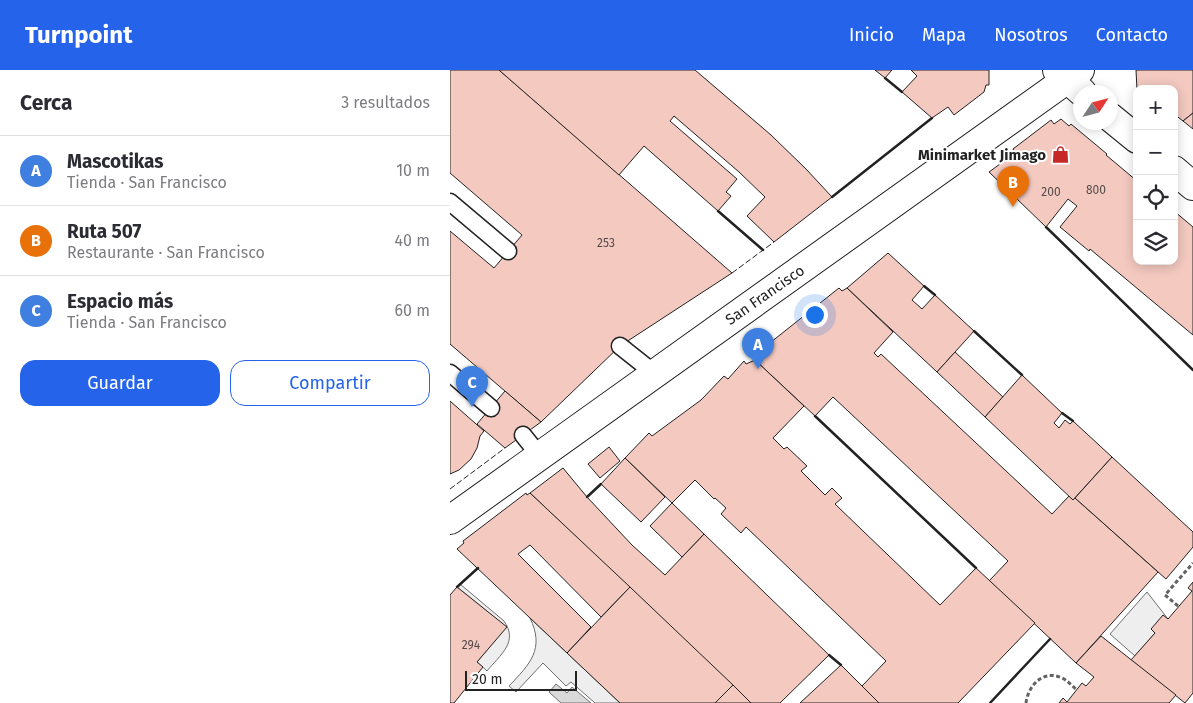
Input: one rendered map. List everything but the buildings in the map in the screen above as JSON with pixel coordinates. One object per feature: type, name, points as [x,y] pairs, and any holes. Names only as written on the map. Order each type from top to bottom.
[{"type":"main road","name":"San Francisco","points":[[450,520],[531,445],[654,373],[1072,78]]},
{"type":"main road","points":[[1118,124],[1133,136]]},
{"type":"main road","points":[[1178,173],[1193,186]]},
{"type":"lane","points":[[450,202],[508,251]]},
{"type":"lane","points":[[620,346],[654,373]]},
{"type":"lane","points":[[450,373],[491,408]]},
{"type":"path","points":[[1178,606],[1165,594],[1193,563]]},
{"type":"path","points":[[1026,703],[1032,686],[1045,676],[1054,675],[1063,678],[1077,690]]},
{"type":"shaded area","points":[[460,584],[504,621],[510,635],[506,648],[487,671],[477,662],[506,627],[457,587]]},
{"type":"shaded area","points":[[1147,592],[1168,619],[1163,616],[1155,633],[1135,656],[1110,634]]},
{"type":"shaded area","points":[[530,618],[620,703],[595,703],[571,682],[566,686],[543,663],[516,692],[509,686],[529,663],[533,655],[536,639]]},
{"type":"shaded area","points":[[556,684],[567,693],[572,687],[591,703],[561,703],[549,692]]},
{"type":"fence","points":[[732,273],[774,242]]},
{"type":"fence","points":[[450,489],[505,448]]},
{"type":"wall","points":[[885,78],[902,92]]},
{"type":"wall","points":[[832,197],[932,118]]},
{"type":"wall","points":[[718,211],[763,250]]},
{"type":"wall","points":[[1046,227],[1193,370]]},
{"type":"wall","points":[[924,286],[935,295]]},
{"type":"wall","points":[[974,331],[1022,375]]},
{"type":"wall","points":[[1062,413],[1073,421]]},
{"type":"wall","points":[[815,416],[976,568]]},
{"type":"wall","points":[[587,497],[601,484]]},
{"type":"wall","points":[[457,587],[478,568]]},
{"type":"wall","points":[[990,703],[1050,639]]},
{"type":"wall","points":[[829,655],[841,665]]},
{"type":"place","name":"Minimarket Jimago","points":[[1060,155]]},
{"type":"place","name":"Ruta 507","points":[[1013,207]]},
{"type":"place","name":"Mascotikas","points":[[758,369]]},
{"type":"place","name":"Espacio más","points":[[472,407]]}]
